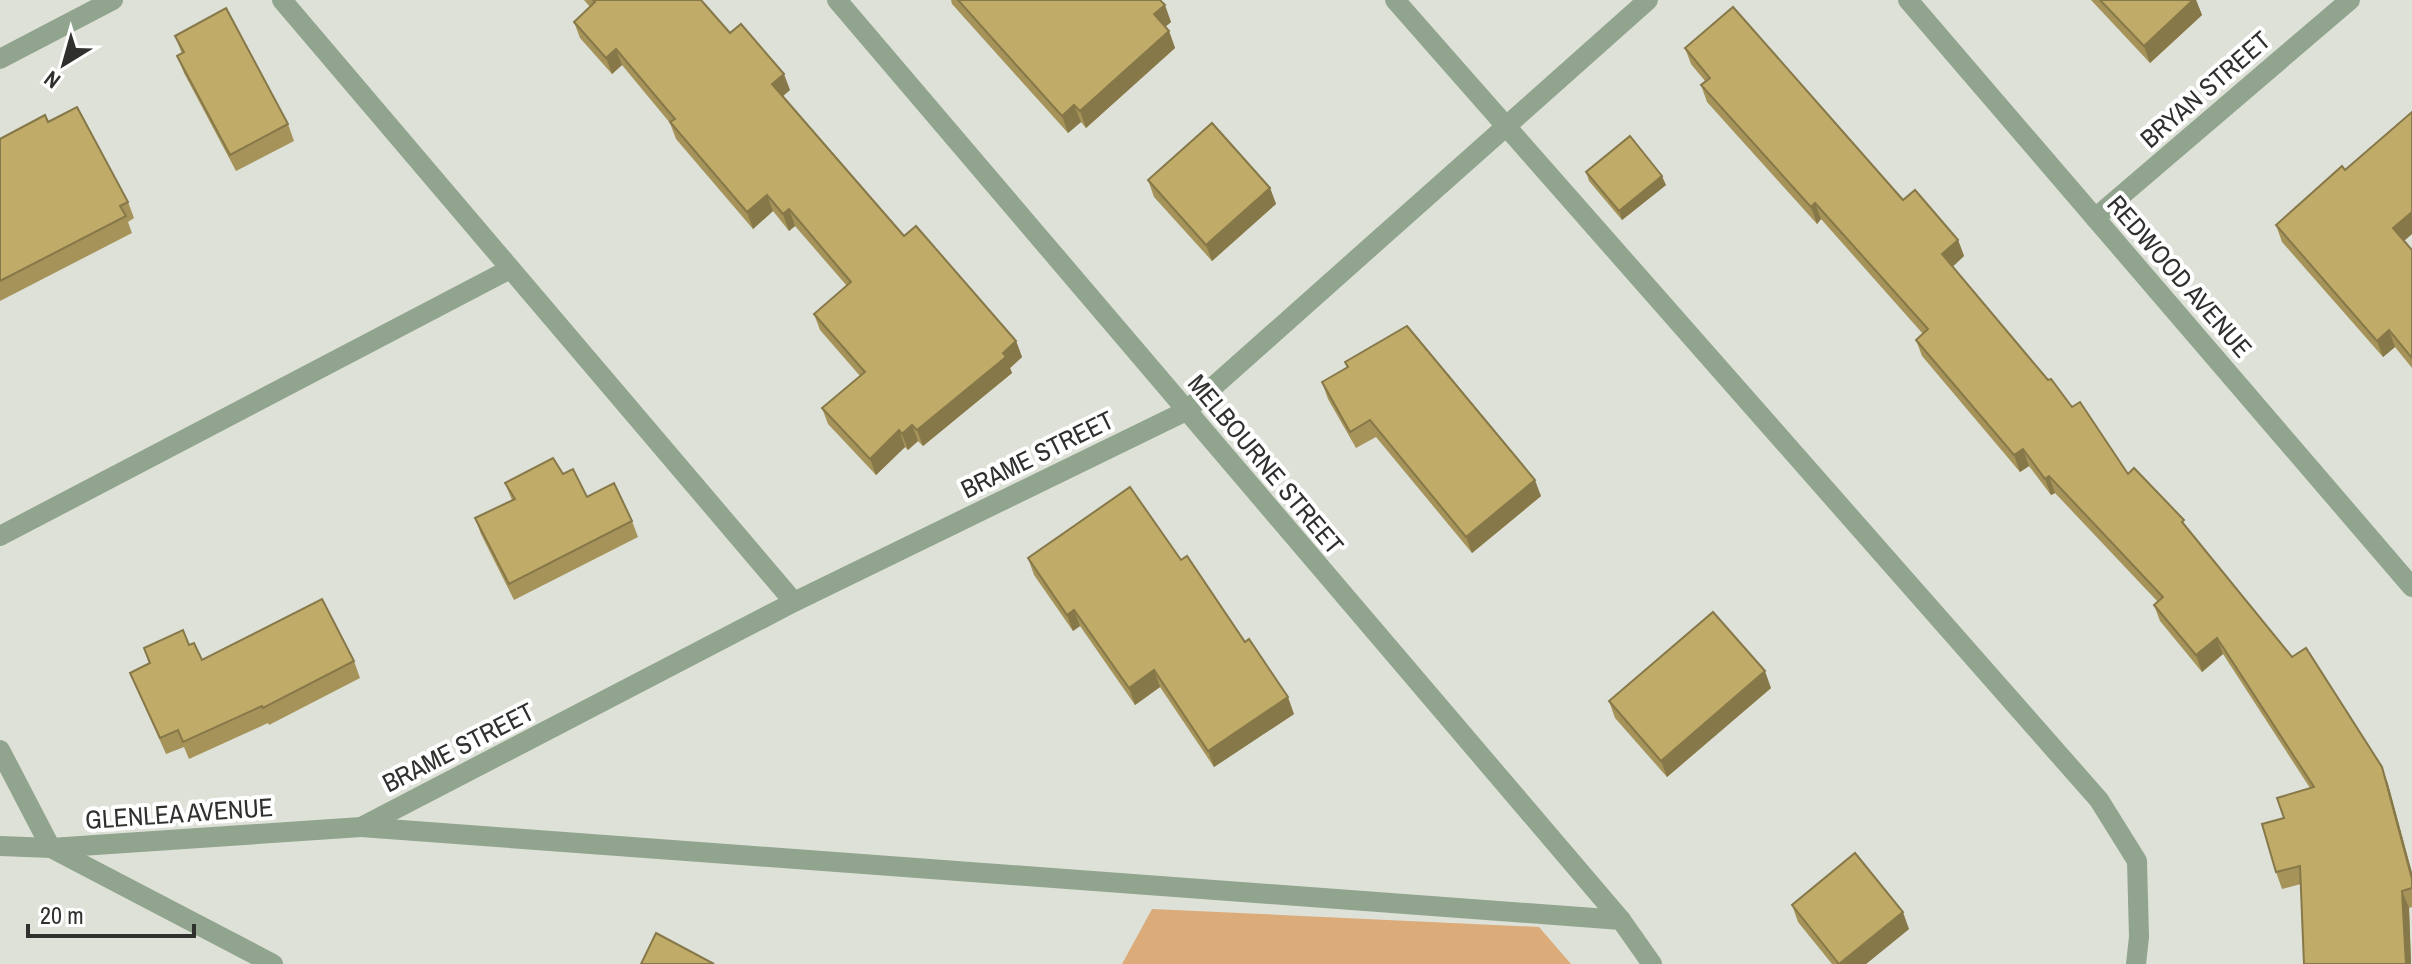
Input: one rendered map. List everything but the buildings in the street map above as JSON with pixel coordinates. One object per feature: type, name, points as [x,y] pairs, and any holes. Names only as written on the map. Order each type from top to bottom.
[{"type":"street","points":[[0,59],[113,0]]},
{"type":"street","points":[[282,0],[794,602]]},
{"type":"street","name":"MELBOURNE STREET","points":[[837,0],[1621,920],[1652,964]]},
{"type":"street","points":[[1395,0],[2099,800],[2137,861],[2139,937],[2136,964]]},
{"type":"street","name":"BRAME STREET","points":[[361,827],[794,602],[1186,411],[1648,0]]},
{"type":"street","name":"REDWOOD AVENUE","points":[[1908,0],[2412,587]]},
{"type":"street","name":"BRYAN STREET","points":[[2095,218],[2350,0]]},
{"type":"street","points":[[0,536],[510,269]]},
{"type":"street","points":[[0,750],[51,848],[273,964]]},
{"type":"street","name":"GLENLEA AVENUE","points":[[0,846],[51,848],[361,827],[1621,920]]},
{"type":"shaded area","points":[[1152,909],[1539,927],[1571,964],[1122,964]]}]
